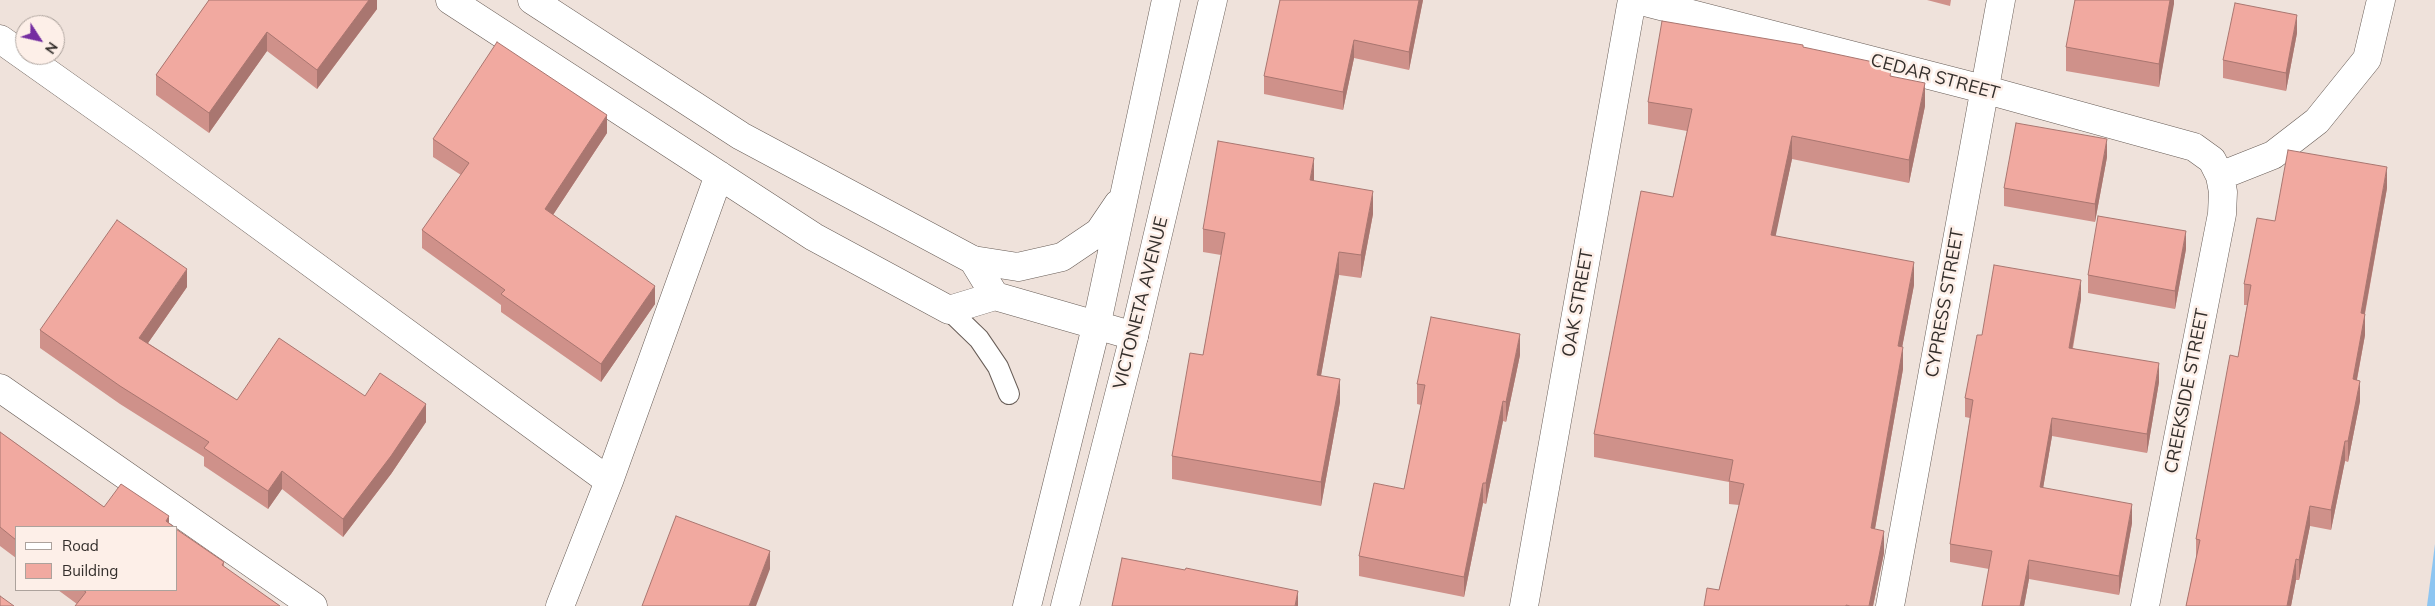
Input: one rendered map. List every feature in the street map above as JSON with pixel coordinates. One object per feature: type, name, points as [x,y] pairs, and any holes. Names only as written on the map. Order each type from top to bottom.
[{"type":"street","points":[[450,0],[814,237],[950,310],[995,296],[1096,327],[1134,336]]},
{"type":"street","points":[[532,0],[741,136],[973,260],[1018,267],[1062,257],[1099,232],[1125,195]]},
{"type":"street","points":[[1027,606],[1096,327],[1166,0]]},
{"type":"street","name":"VICTONETA AVENUE","points":[[1065,606],[1134,336],[1213,0]]},
{"type":"street","name":"OAK STREET","points":[[1524,606],[1632,0]]},
{"type":"street","name":"CEDAR STREET","points":[[1637,0],[1983,89],[2194,147],[2212,160],[2220,176]]},
{"type":"street","name":"CYPRESS STREET","points":[[1890,606],[2000,0]]},
{"type":"street","points":[[2220,176],[2273,156],[2317,121],[2367,60],[2381,0]]},
{"type":"street","points":[[0,39],[152,147],[610,481]]},
{"type":"street","points":[[560,606],[610,481],[719,175]]},
{"type":"street","name":"CREEKSIDE STREET","points":[[2145,606],[2222,214],[2223,192],[2220,176]]},
{"type":"street","points":[[973,260],[995,296]]},
{"type":"street","points":[[0,388],[313,606]]},
{"type":"lane","points":[[950,310],[979,339],[998,367],[1008,394]]},
{"type":"water","points":[[2435,544],[2435,606],[2427,606]]},
{"type":"building","points":[[209,0],[369,0],[317,70],[267,32],[209,113],[156,75]]},
{"type":"building","points":[[1280,0],[1419,0],[1409,52],[1354,40],[1343,92],[1264,76]]},
{"type":"building","points":[[2075,0],[2170,0],[2159,64],[2066,47]]},
{"type":"building","points":[[2235,3],[2297,15],[2286,73],[2223,60]]},
{"type":"building","points":[[1662,21],[1803,45],[1803,47],[1892,66],[1890,76],[1925,83],[1909,160],[1792,136],[1771,235],[1914,262],[1898,346],[1903,347],[1871,528],[1884,531],[1869,606],[1704,606],[1707,588],[1719,590],[1744,484],[1729,481],[1733,460],[1594,434],[1641,191],[1673,197],[1692,109],[1648,102]]},
{"type":"building","points":[[497,42],[607,115],[545,209],[655,286],[601,364],[501,294],[505,290],[422,230],[469,163],[433,139]]},
{"type":"building","points":[[2016,123],[2107,139],[2095,204],[2004,188]]},
{"type":"building","points":[[1218,141],[1314,158],[1310,180],[1373,191],[1361,255],[1339,252],[1317,375],[1340,379],[1321,482],[1172,456],[1190,353],[1203,355],[1225,233],[1203,229]]},
{"type":"building","points":[[2288,150],[2387,167],[2361,313],[2365,314],[2353,379],[2360,381],[2348,441],[2345,441],[2331,510],[2310,506],[2299,560],[2296,559],[2287,606],[2186,606],[2200,540],[2196,539],[2230,355],[2238,357],[2251,285],[2244,284],[2257,218],[2275,221]]},
{"type":"building","points":[[2098,216],[2186,231],[2175,291],[2088,275]]},
{"type":"building","points":[[117,220],[187,269],[139,338],[237,400],[279,338],[365,396],[380,373],[426,404],[391,456],[343,519],[282,471],[268,491],[204,448],[209,442],[120,386],[40,330]]},
{"type":"building","points":[[1994,265],[2081,280],[2069,348],[2159,363],[2147,434],[2052,418],[2040,487],[2132,504],[2119,576],[2029,560],[2020,606],[1982,606],[1992,551],[1950,544],[1973,400],[1965,398],[1977,335],[1982,335]]},
{"type":"building","points":[[1431,317],[1520,334],[1506,402],[1503,401],[1486,483],[1483,483],[1464,577],[1359,556],[1374,483],[1404,489],[1425,385],[1417,384]]},
{"type":"building","points":[[0,432],[104,507],[121,484],[169,516],[166,521],[173,526],[15,526],[15,539],[0,527]]},
{"type":"building","points":[[676,516],[770,551],[749,606],[642,606]]},
{"type":"building","points":[[178,530],[224,562],[222,565],[280,606],[75,606],[86,592],[84,591],[178,591]]},
{"type":"building","points":[[1122,558],[1185,570],[1186,568],[1298,591],[1295,606],[1112,606]]},
{"type":"building","points":[[0,596],[14,606],[0,606]]}]
